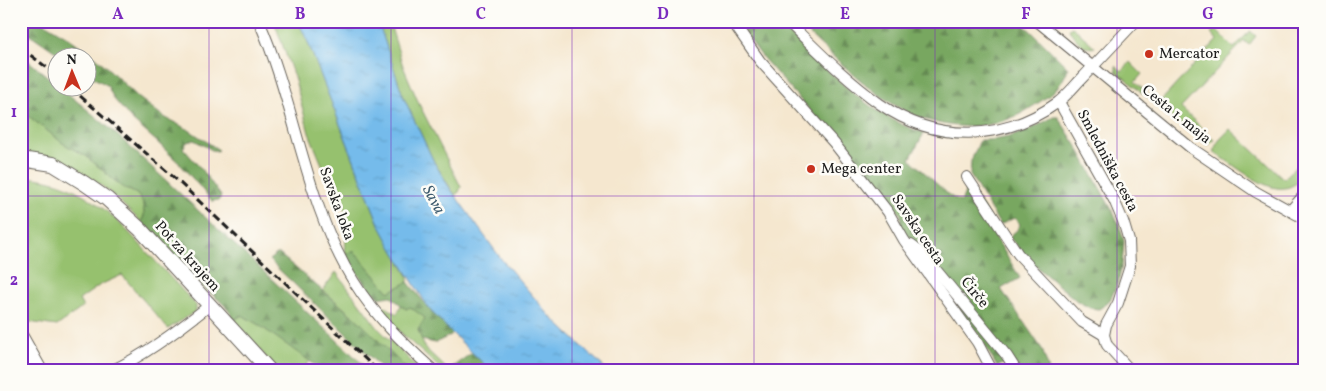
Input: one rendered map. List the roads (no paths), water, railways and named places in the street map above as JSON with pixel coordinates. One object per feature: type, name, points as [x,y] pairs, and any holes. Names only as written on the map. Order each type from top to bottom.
[{"type":"main road","points":[[21,338],[29,361]]},
{"type":"street","name":"Savska loka","points":[[259,21],[278,74],[319,206],[340,255],[353,281],[371,307],[404,344],[433,370]]},
{"type":"street","name":"Savska cesta","points":[[732,21],[760,61],[834,144],[888,212],[904,240],[977,342],[992,370]]},
{"type":"street","points":[[787,21],[854,84],[882,105],[899,115],[939,130],[971,133],[998,130],[1018,125],[1059,102],[1136,21]]},
{"type":"street","name":"Cesta 1. maja","points":[[1037,21],[1191,148],[1256,192],[1305,219]]},
{"type":"street","name":"Smledniška cesta","points":[[1059,102],[1114,200],[1129,241],[1130,266],[1118,302],[1106,325],[1104,336]]},
{"type":"street","name":"Pot za krajem","points":[[21,159],[53,164],[95,189],[120,210],[140,229],[268,370]]},
{"type":"street","name":"Pot za krajem","points":[[21,169],[73,176]]},
{"type":"street","points":[[966,177],[1018,254],[1082,322],[1104,336],[1107,344],[1130,370]]},
{"type":"street","points":[[1290,211],[1305,194]]},
{"type":"street","name":"Čirče","points":[[904,240],[923,254],[1007,356],[1016,370]]},
{"type":"street","points":[[112,370],[124,365],[171,335],[210,305]]},
{"type":"water","name":"Sava","points":[[298,21],[378,21],[403,96],[434,162],[449,187],[502,260],[550,316],[607,370],[490,370],[430,310],[379,224]]},
{"type":"railway","points":[[21,48],[48,68]]},
{"type":"railway","points":[[83,98],[178,181],[377,370]]},
{"type":"place","name":"Mercator","points":[[1149,54]]},
{"type":"place","name":"Mega center","points":[[811,169]]}]
